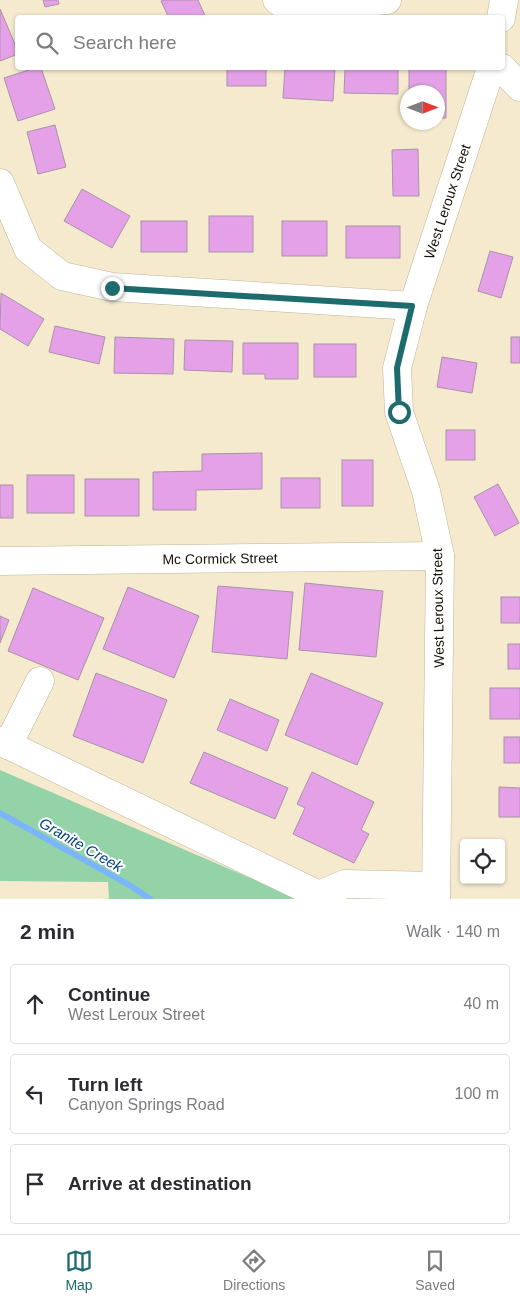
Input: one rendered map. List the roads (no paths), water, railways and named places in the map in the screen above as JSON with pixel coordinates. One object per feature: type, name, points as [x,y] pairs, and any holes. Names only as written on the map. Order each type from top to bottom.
[{"type":"street","points":[[278,0],[289,8],[387,0]]},
{"type":"street","points":[[502,15],[504,0]]},
{"type":"street","name":"West Leroux Street","points":[[436,893],[440,556],[426,491],[399,412],[397,368],[412,306],[490,70]]},
{"type":"street","points":[[504,70],[520,87]]},
{"type":"street","points":[[0,183],[28,249],[62,276],[112,288],[412,306]]},
{"type":"street","name":"Mc Cormick Street","points":[[0,561],[440,556]]},
{"type":"street","points":[[40,681],[4,743],[321,897],[345,884],[436,893]]},
{"type":"waterway","name":"Granite Creek","points":[[0,813],[131,886],[150,899]]}]
